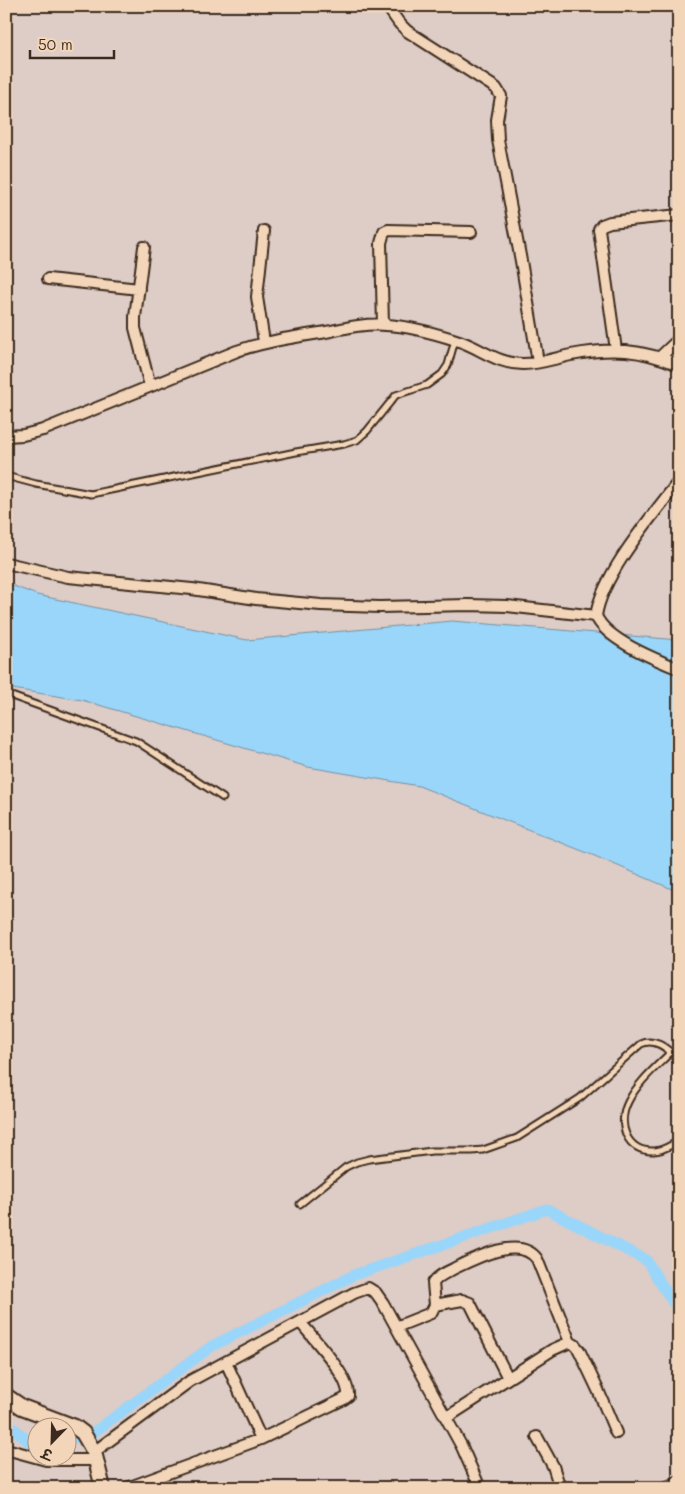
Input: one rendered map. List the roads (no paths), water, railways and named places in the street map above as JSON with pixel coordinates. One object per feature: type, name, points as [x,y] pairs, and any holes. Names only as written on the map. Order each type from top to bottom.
[{"type":"street","points":[[387,6],[407,31],[500,92],[497,120],[498,140],[538,362]]},
{"type":"street","points":[[616,350],[599,229],[602,225],[610,222],[679,215]]},
{"type":"street","points":[[383,324],[381,243],[384,232],[388,230],[471,232]]},
{"type":"street","points":[[264,232],[258,297],[264,342]]},
{"type":"street","points":[[144,247],[135,328],[150,386]]},
{"type":"street","points":[[48,279],[139,289]]},
{"type":"street","points":[[6,436],[23,435],[43,430],[237,351],[264,342],[359,326],[383,324],[404,326],[472,346],[499,361],[524,364],[610,349],[660,357],[679,365]]},
{"type":"street","points":[[660,357],[679,339]]},
{"type":"street","points":[[679,481],[622,558],[600,601],[596,616],[603,627],[620,640],[679,669]]},
{"type":"street","points":[[6,563],[68,577],[192,589],[265,600],[321,605],[380,607],[506,606],[596,616]]},
{"type":"street","points":[[396,1327],[431,1313],[436,1305],[433,1283],[439,1276],[476,1257],[493,1252],[509,1249],[529,1251],[537,1259],[570,1342],[579,1350],[616,1433]]},
{"type":"street","points":[[6,1449],[46,1460],[94,1453],[190,1381],[354,1293],[368,1288],[376,1293],[396,1327],[462,1447],[480,1488]]},
{"type":"street","points":[[436,1305],[462,1300],[470,1303],[508,1378]]},
{"type":"street","points":[[127,1488],[261,1439],[348,1396],[346,1384],[334,1364],[300,1322]]},
{"type":"street","points":[[446,1418],[552,1350],[570,1342]]},
{"type":"street","points":[[226,1362],[261,1439]]},
{"type":"street","points":[[6,1396],[22,1406],[74,1427],[83,1433],[94,1453],[103,1488]]},
{"type":"street","points":[[537,1437],[553,1466],[560,1488]]},
{"type":"street","points":[[666,1488],[679,1481]]},
{"type":"lane","points":[[6,476],[36,484],[91,494],[344,444],[357,440],[367,431],[396,395],[427,385],[442,374],[448,365],[455,340]]},
{"type":"lane","points":[[6,694],[136,741],[222,798]]},
{"type":"lane","points":[[300,1204],[346,1168],[357,1162],[432,1151],[472,1151],[517,1138],[580,1098],[646,1041],[658,1043],[679,1059]]},
{"type":"lane","points":[[670,1052],[645,1078],[628,1102],[623,1126],[626,1136],[632,1144],[646,1151],[656,1151],[679,1141]]},
{"type":"water","points":[[6,583],[37,595],[247,640],[452,621],[679,640],[679,892],[590,854],[419,786],[308,767],[82,700],[6,688]]},
{"type":"waterway","points":[[78,1437],[90,1435],[212,1346],[354,1275],[547,1209],[646,1260],[679,1312]]},
{"type":"waterway","points":[[6,1422],[28,1441]]}]
